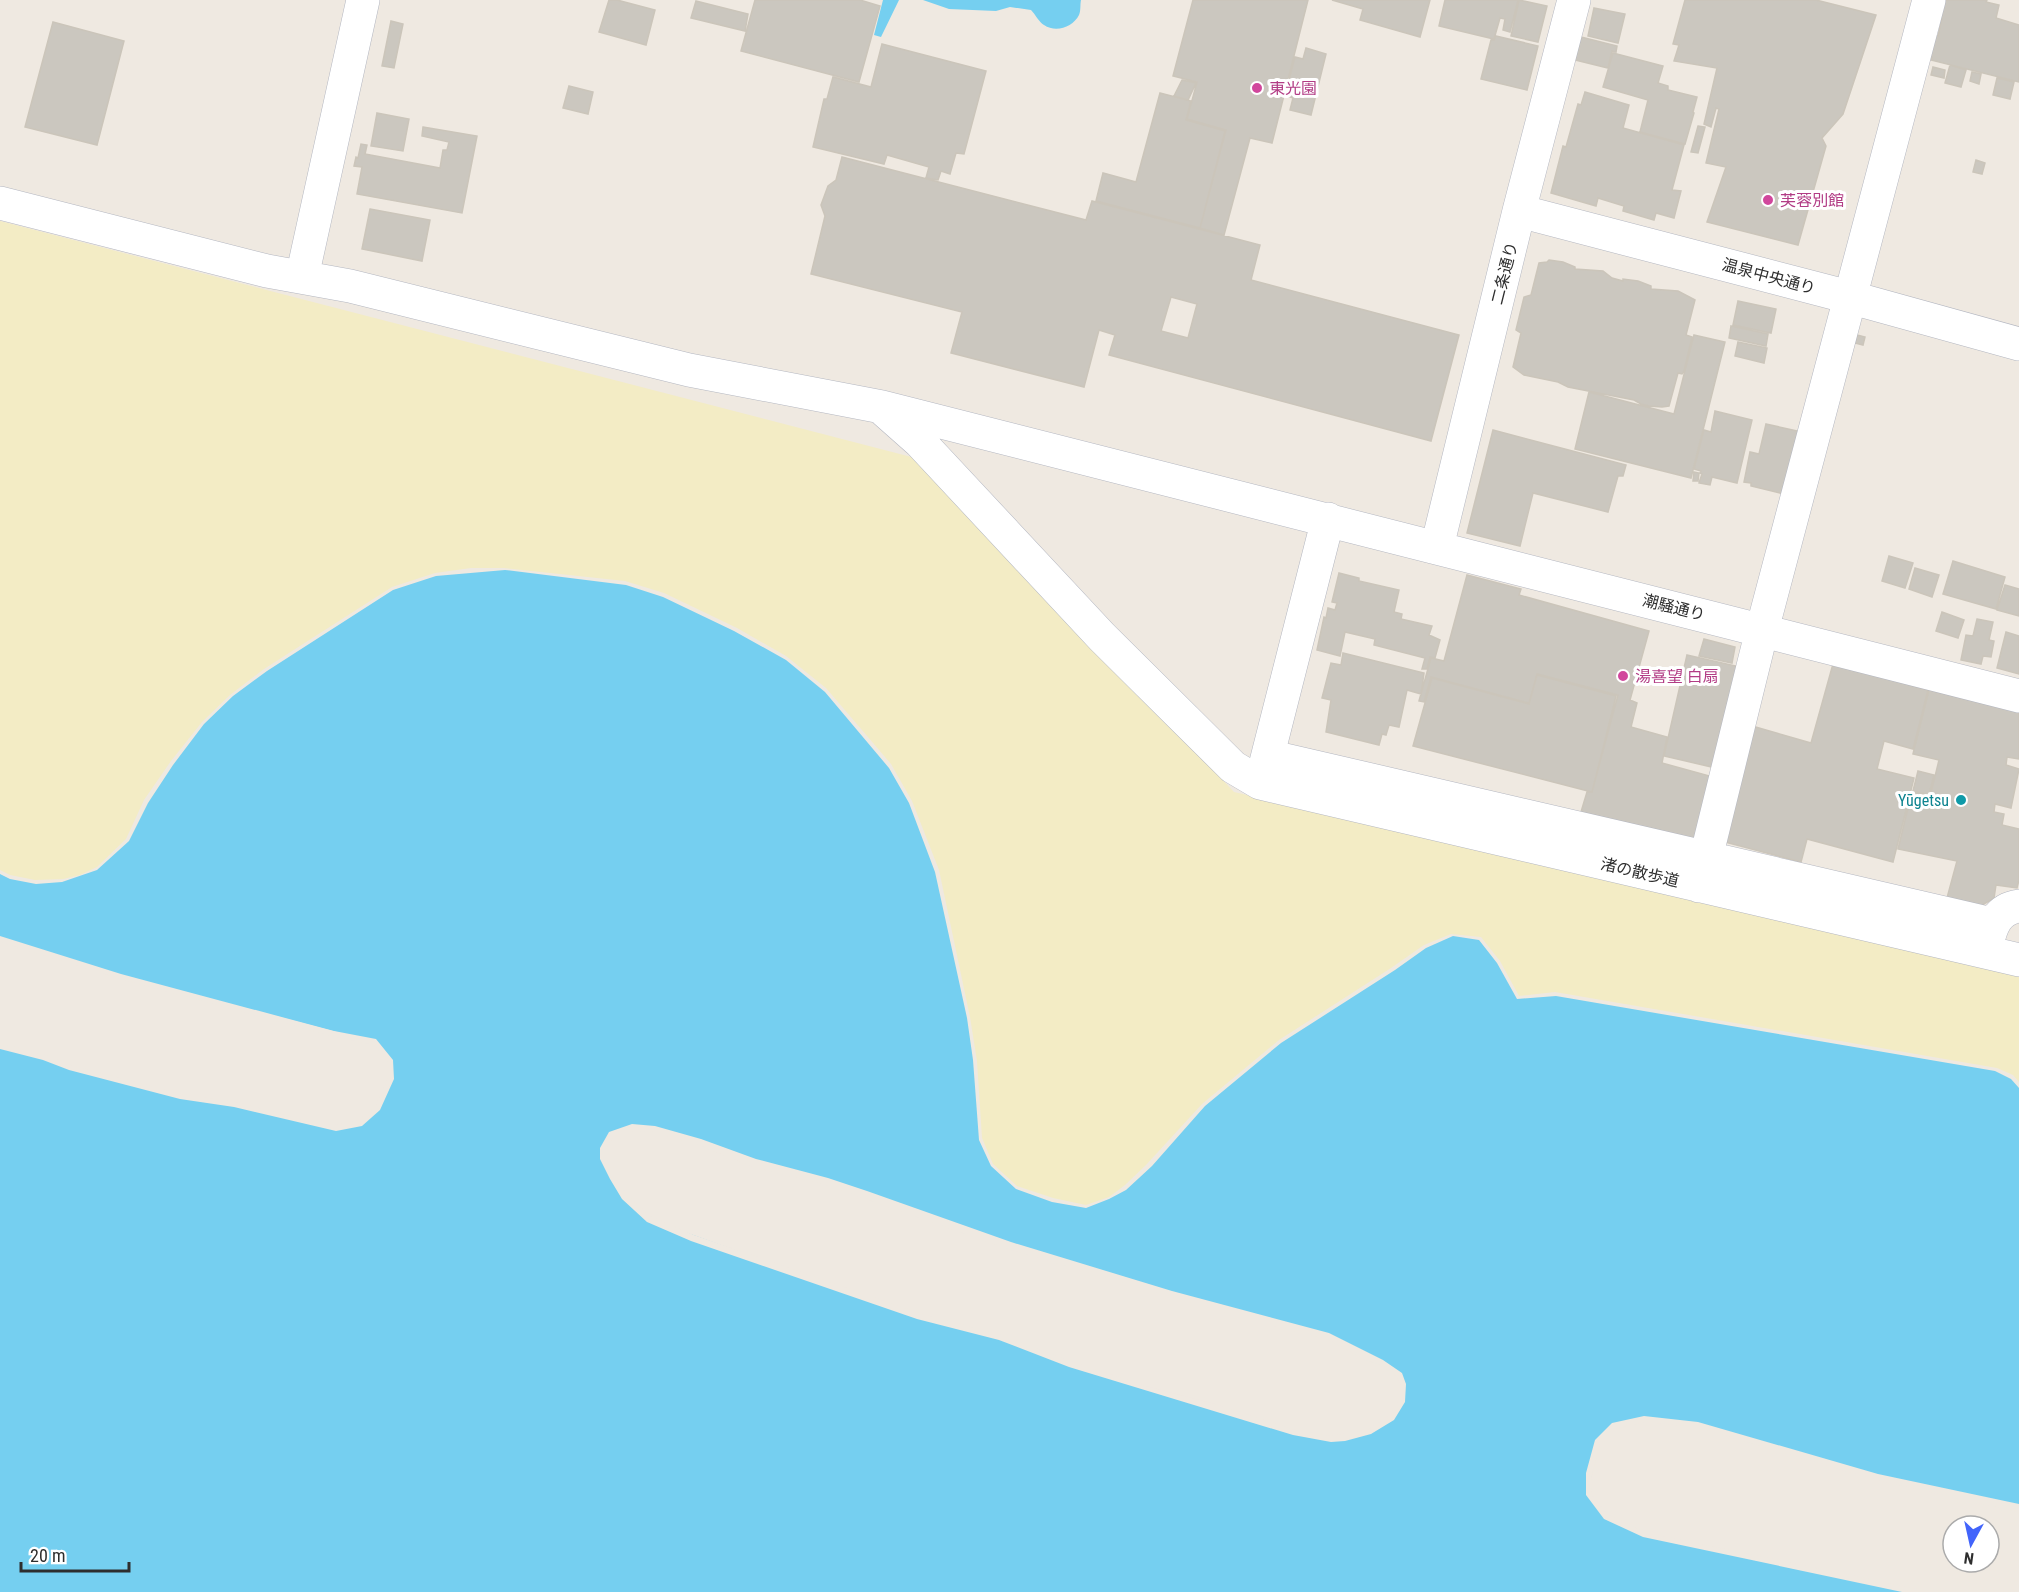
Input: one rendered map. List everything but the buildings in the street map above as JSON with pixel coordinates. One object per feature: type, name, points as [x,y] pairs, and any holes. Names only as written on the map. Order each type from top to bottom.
[{"type":"street","points":[[302,277],[363,0]]},
{"type":"street","name":"二条通り","points":[[1437,547],[1519,211],[1574,0]]},
{"type":"street","points":[[1703,872],[1762,630],[1929,0]]},
{"type":"street","name":"潮騒通り","points":[[0,203],[267,271],[350,286],[689,370],[882,407],[2019,696]]},
{"type":"street","name":"温泉中央通り","points":[[1519,211],[2019,344]]},
{"type":"street","points":[[882,407],[920,442],[1102,637],[1233,767],[1264,769],[1988,938],[2019,960]]},
{"type":"street","points":[[1264,769],[1328,519]]},
{"type":"street","points":[[1988,938],[2010,907],[2019,906]]},
{"type":"sand","points":[[0,221],[923,460],[1234,792],[2019,975],[2019,1082],[2013,1075],[1997,1068],[1555,992],[1519,996],[1500,961],[1481,937],[1451,934],[1424,945],[1279,1040],[1202,1104],[1146,1165],[1109,1197],[1086,1205],[1053,1198],[1017,1186],[993,1164],[982,1138],[977,1061],[970,1017],[939,870],[912,801],[891,764],[826,688],[786,656],[737,628],[664,593],[625,581],[504,568],[471,568],[435,573],[392,587],[264,669],[230,695],[202,722],[171,761],[144,800],[126,839],[97,867],[80,875],[63,879],[35,880],[10,875],[0,870]]},
{"type":"water","points":[[883,0],[899,0],[881,37],[874,35]]},
{"type":"water","points":[[923,0],[1081,0],[1080,13],[1073,23],[1059,29],[1044,25],[1031,10],[1010,7],[996,11],[949,9]]},
{"type":"water","points":[[505,570],[626,585],[663,597],[734,631],[786,660],[825,692],[889,768],[909,803],[935,872],[967,1018],[973,1060],[979,1140],[991,1166],[1016,1189],[1052,1202],[1086,1208],[1126,1190],[1152,1166],[1205,1106],[1281,1043],[1426,948],[1453,936],[1479,940],[1497,963],[1517,999],[1556,996],[1995,1071],[2011,1079],[2019,1088],[2019,1509],[1877,1477],[1697,1424],[1645,1419],[1614,1426],[1597,1443],[1588,1495],[1605,1516],[1643,1535],[1917,1592],[0,1592],[0,1046],[180,1097],[235,1105],[335,1128],[361,1123],[378,1109],[391,1079],[391,1061],[375,1042],[122,976],[0,939],[0,874],[10,879],[36,884],[62,882],[97,870],[129,841],[148,803],[173,765],[204,724],[233,696],[267,671],[393,590],[436,576]],"holes":[[[631,1128],[655,1129],[867,1195],[1009,1246],[1328,1336],[1398,1374],[1404,1386],[1402,1401],[1391,1418],[1370,1432],[1331,1439],[1292,1432],[1069,1364],[1001,1338],[918,1316],[649,1219],[624,1197],[603,1158],[603,1149],[611,1135]]]},
{"type":"pier","points":[[0,936],[121,974],[334,1031],[376,1039],[393,1060],[394,1079],[380,1110],[362,1126],[336,1131],[234,1107],[180,1099],[0,1049],[0,1043],[45,1055],[71,1065],[181,1094],[236,1102],[300,1119],[335,1125],[359,1120],[375,1107],[388,1078],[388,1062],[374,1045],[332,1036],[121,979],[0,942]]},
{"type":"pier","points":[[632,1124],[655,1126],[701,1139],[756,1159],[828,1178],[1011,1242],[1172,1291],[1329,1333],[1383,1360],[1402,1373],[1406,1384],[1405,1402],[1394,1420],[1371,1434],[1331,1442],[1293,1435],[1069,1367],[999,1340],[917,1319],[691,1241],[647,1222],[622,1199],[600,1159],[600,1148],[609,1132]],"holes":[[[631,1131],[654,1132],[701,1146],[753,1167],[826,1185],[1008,1249],[1246,1319],[1327,1339],[1363,1359],[1380,1365],[1396,1376],[1401,1386],[1399,1400],[1389,1416],[1369,1429],[1332,1436],[1292,1429],[1215,1404],[1146,1386],[1001,1335],[919,1313],[694,1235],[650,1216],[627,1195],[614,1176],[606,1157],[606,1150],[613,1137]]]},
{"type":"pier","points":[[1644,1416],[1698,1422],[1878,1474],[2019,1504],[2019,1512],[1876,1480],[1696,1427],[1645,1422],[1615,1429],[1600,1444],[1592,1475],[1591,1494],[1607,1514],[1644,1532],[1917,1589],[1920,1592],[1902,1592],[1643,1537],[1604,1519],[1586,1495],[1586,1473],[1595,1440],[1612,1423]]},
{"type":"place","name":"東光園","points":[[1257,88]]},
{"type":"place","name":"芙蓉別館","points":[[1768,200]]},
{"type":"place","name":"湯喜望 白扇","points":[[1623,676]]},
{"type":"place","name":"Yūgetsu","points":[[1961,800]]}]
